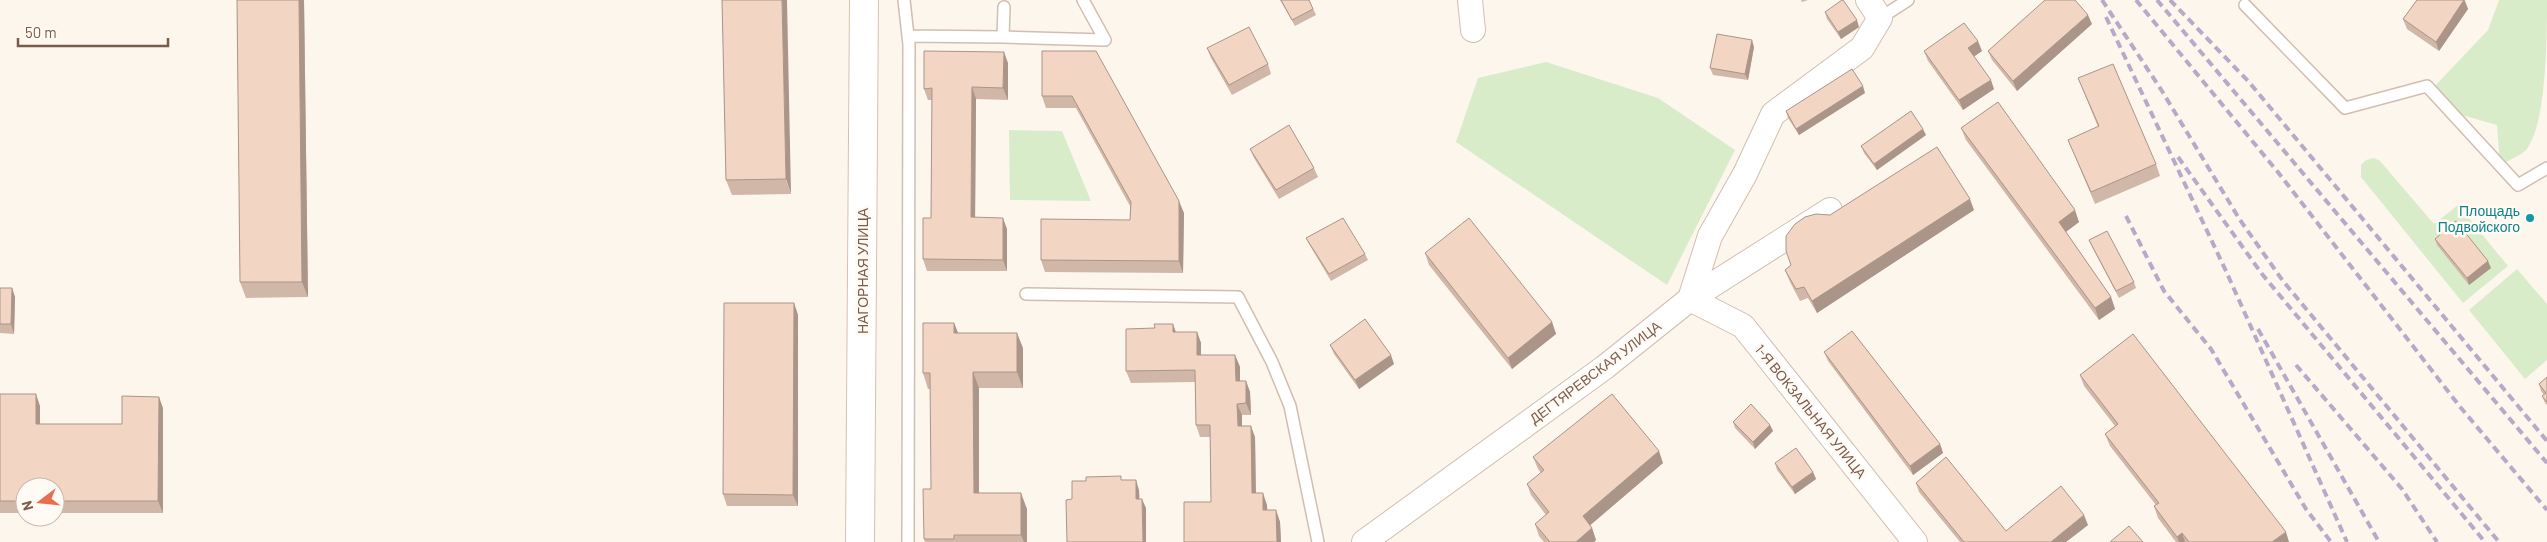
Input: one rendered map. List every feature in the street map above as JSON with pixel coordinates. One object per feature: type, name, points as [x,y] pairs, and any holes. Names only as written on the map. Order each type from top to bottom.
[{"type":"main road","name":"НАГОРНАЯ УЛИЦА","points":[[860,542],[864,0]]},
{"type":"street","points":[[1470,0],[1472,30]]},
{"type":"street","points":[[1690,299],[1710,236],[1745,174],[1773,114],[1862,48],[1874,9]]},
{"type":"street","name":"ДЕГТЯРЕВСКАЯ УЛИЦА","points":[[1364,542],[1605,367],[1690,299],[1830,210]]},
{"type":"street","name":"1-Я ВОКЗАЛЬНАЯ УЛИЦА","points":[[1690,299],[1743,326],[1915,542]]},
{"type":"lane","points":[[904,0],[908,36],[908,542]]},
{"type":"lane","points":[[908,36],[1105,40],[1083,0]]},
{"type":"lane","points":[[1874,9],[1908,0]]},
{"type":"lane","points":[[2245,5],[2345,108],[2427,86],[2518,185],[2547,168]]},
{"type":"lane","points":[[1003,37],[1004,7]]},
{"type":"lane","points":[[1026,294],[1238,297],[1272,362],[1290,406],[1318,542]]},
{"type":"green space","points":[[2499,0],[2547,0],[2544,78],[2538,121],[2533,138],[2526,150],[2500,165],[2497,125],[2462,115],[2432,89],[2488,30]]},
{"type":"green space","points":[[1546,62],[1658,98],[1735,150],[1667,285],[1456,142],[1478,78]]},
{"type":"green space","points":[[1009,130],[1062,131],[1091,201],[1010,200]]},
{"type":"green space","points":[[2374,158],[2380,161],[2434,224],[2458,205],[2508,266],[2463,303],[2361,177],[2361,165],[2366,160]]},
{"type":"green space","points":[[2517,269],[2547,304],[2547,360],[2525,379],[2469,310]]},
{"type":"building","points":[[237,0],[299,0],[302,282],[240,282]]},
{"type":"building","points":[[722,0],[782,0],[786,179],[726,180]]},
{"type":"building","points":[[1281,0],[1309,0],[1313,9],[1292,20]]},
{"type":"building","points":[[1842,0],[1857,20],[1838,32],[1825,12]]},
{"type":"building","points":[[2045,0],[2075,0],[2088,15],[2013,81],[1988,51]]},
{"type":"building","points":[[2417,0],[2464,0],[2436,42],[2403,19]]},
{"type":"building","points":[[1964,23],[1978,41],[1968,48],[1991,80],[1959,100],[1924,51]]},
{"type":"building","points":[[1249,27],[1268,64],[1229,85],[1207,48]]},
{"type":"building","points":[[1717,34],[1752,40],[1745,74],[1710,68]]},
{"type":"building","points":[[924,51],[1004,52],[1003,88],[972,87],[971,217],[1003,218],[1003,260],[923,259],[923,218],[931,218],[932,88],[924,89]]},
{"type":"building","points":[[1042,51],[1096,51],[1179,201],[1179,261],[1041,260],[1041,219],[1130,220],[1131,202],[1072,96],[1042,96]]},
{"type":"building","points":[[2113,64],[2156,164],[2091,192],[2068,140],[2099,126],[2078,78]]},
{"type":"building","points":[[1852,69],[1863,86],[1796,129],[1786,111]]},
{"type":"building","points":[[1998,102],[2075,210],[2059,222],[2111,297],[2095,308],[1961,128]]},
{"type":"building","points":[[1911,111],[1923,129],[1874,164],[1861,146]]},
{"type":"building","points":[[1289,125],[1314,168],[1276,190],[1250,149]]},
{"type":"building","points":[[1937,147],[1970,199],[1812,301],[1804,287],[1796,289],[1785,270],[1791,265],[1786,251],[1786,236],[1795,224],[1805,217],[1816,214],[1830,215]]},
{"type":"building","points":[[1343,218],[1365,254],[1329,274],[1306,238]]},
{"type":"building","points":[[1469,218],[1552,322],[1508,358],[1425,253]]},
{"type":"building","points":[[2456,221],[2488,261],[2467,278],[2435,239]]},
{"type":"building","points":[[2107,231],[2134,282],[2116,291],[2089,240]]},
{"type":"building","points":[[0,288],[12,288],[11,324],[0,324]]},
{"type":"building","points":[[724,303],[794,303],[793,495],[723,494]]},
{"type":"building","points":[[1365,319],[1391,355],[1355,380],[1330,345]]},
{"type":"building","points":[[923,323],[954,323],[954,333],[1017,333],[1017,372],[973,372],[974,493],[1021,493],[1021,535],[954,535],[954,539],[924,539],[923,489],[931,489],[930,373],[923,373]]},
{"type":"building","points":[[1154,324],[1173,324],[1173,332],[1197,332],[1197,355],[1235,355],[1236,381],[1246,381],[1246,403],[1237,404],[1238,426],[1251,426],[1252,493],[1263,493],[1263,510],[1276,510],[1277,542],[1184,542],[1184,502],[1211,502],[1210,425],[1196,425],[1195,370],[1126,371],[1126,329],[1155,328]]},
{"type":"building","points":[[1852,331],[1940,444],[1910,466],[1824,352]]},
{"type":"building","points":[[2133,334],[2286,532],[2272,542],[2189,542],[2182,533],[2177,537],[2154,506],[2159,503],[2105,434],[2118,424],[2080,375]]},
{"type":"building","points":[[2547,377],[2547,402],[2542,396],[2546,393],[2539,384]]},
{"type":"building","points":[[0,394],[36,394],[36,424],[122,424],[122,396],[159,397],[158,501],[65,501],[65,477],[15,477],[15,501],[0,501]]},
{"type":"building","points":[[1612,394],[1659,451],[1583,516],[1592,528],[1576,542],[1550,542],[1535,524],[1549,512],[1527,484],[1544,470],[1533,457]]},
{"type":"building","points":[[1751,404],[1770,425],[1753,442],[1733,422]]},
{"type":"building","points":[[1796,448],[1813,472],[1792,487],[1775,463]]},
{"type":"building","points":[[1946,457],[2006,531],[2061,486],[2084,515],[2051,542],[1964,542],[1916,483]]},
{"type":"building","points":[[1121,476],[1121,480],[1136,480],[1136,499],[1142,499],[1143,542],[1067,542],[1066,500],[1072,499],[1072,481],[1086,481],[1086,477]]},
{"type":"building","points":[[2129,526],[2143,542],[2110,542]]},
{"type":"railway","points":[[2102,0],[2162,91],[2240,220],[2283,281],[2499,542]]},
{"type":"railway","points":[[2136,0],[2277,171],[2461,408],[2547,510]]},
{"type":"railway","points":[[2157,0],[2547,463]]},
{"type":"railway","points":[[2170,0],[2249,82],[2547,441]]},
{"type":"railway","points":[[2106,17],[2226,271],[2347,542]]},
{"type":"railway","points":[[2178,157],[2262,274],[2485,542]]},
{"type":"railway","points":[[2126,216],[2164,291],[2211,349],[2306,509],[2331,542]]},
{"type":"railway","points":[[2258,329],[2379,542]]},
{"type":"railway","points":[[2296,365],[2402,489],[2437,542]]},
{"type":"place","name":"Площадь Подвойского","points":[[2530,218]]}]
